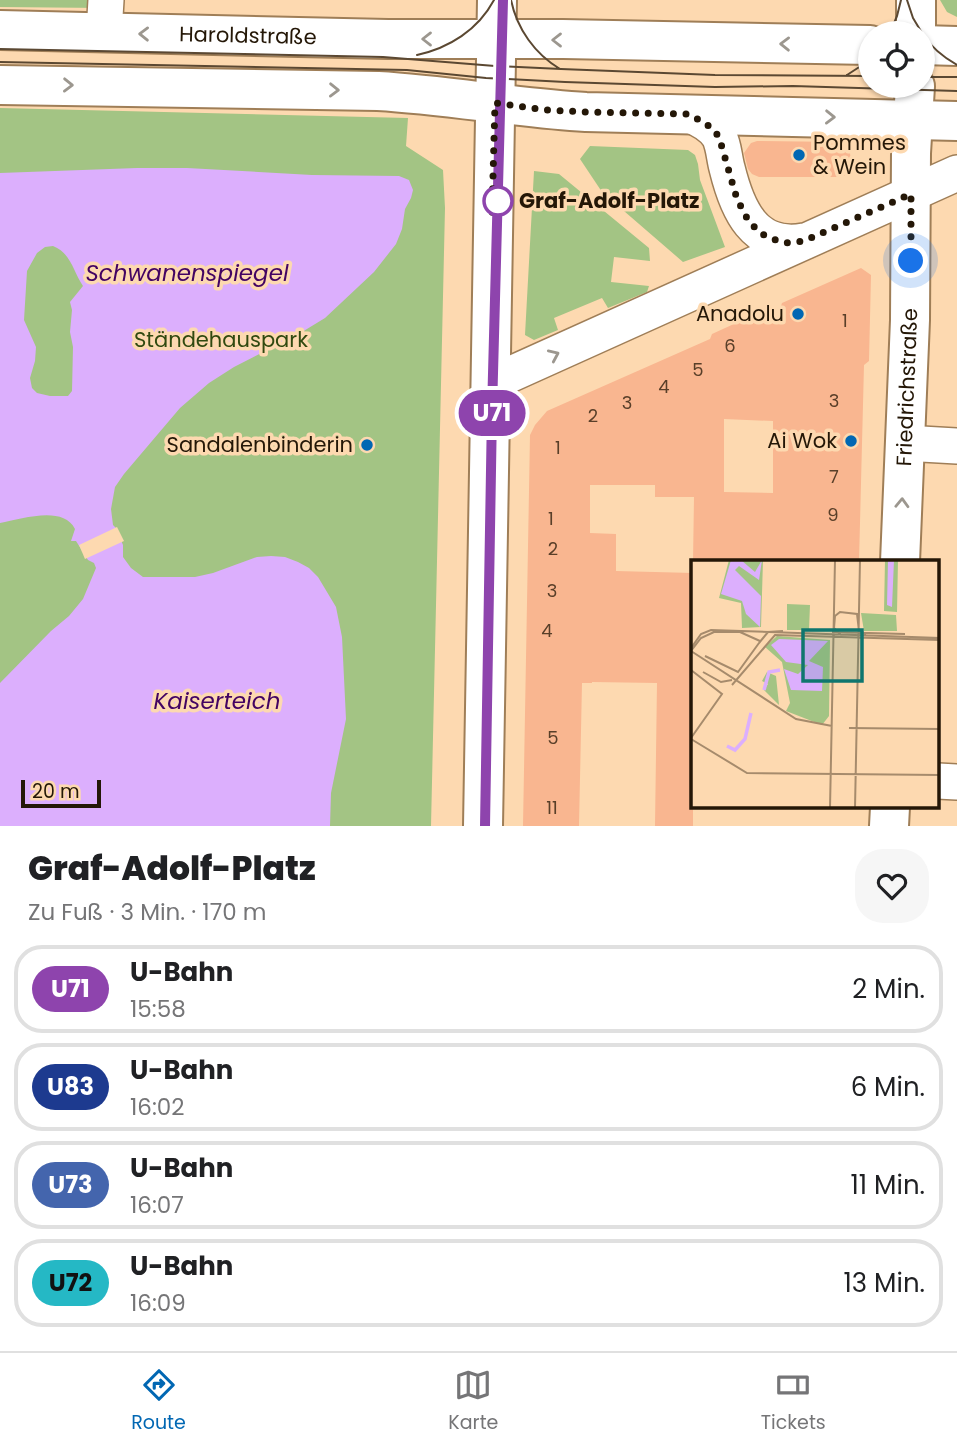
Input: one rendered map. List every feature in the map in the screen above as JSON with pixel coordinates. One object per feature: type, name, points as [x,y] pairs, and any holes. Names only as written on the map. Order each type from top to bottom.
[{"type":"main road","points":[[483,826],[497,0]]},
{"type":"main road","points":[[916,0],[916,21]]},
{"type":"main road","name":"Haroldstraße","points":[[0,30],[105,16],[375,38],[496,39]]},
{"type":"main road","points":[[496,39],[858,45]]},
{"type":"main road","points":[[935,46],[957,46]]},
{"type":"main road","points":[[0,85],[378,91],[429,94],[547,110],[688,114],[913,102],[957,121]]},
{"type":"main road","name":"Friedrichstraße","points":[[900,560],[910,320],[913,102]]},
{"type":"main road","points":[[889,826],[890,808]]},
{"type":"street","points":[[688,114],[707,124],[719,137],[737,199],[744,216],[752,225],[760,233],[778,241],[804,241]]},
{"type":"street","points":[[490,374],[509,375],[957,173]]},
{"type":"street","points":[[904,443],[957,446]]},
{"type":"green space","points":[[0,0],[103,0],[103,8],[0,7]]},
{"type":"green space","points":[[940,0],[957,0],[957,17],[947,12]]},
{"type":"green space","name":"Ständehauspark","points":[[0,108],[408,118],[406,146],[443,170],[445,208],[431,826],[0,826]]},
{"type":"green space","points":[[590,146],[688,150],[695,155],[700,180],[725,247],[683,262],[602,192],[580,159]]},
{"type":"green space","points":[[534,171],[559,174],[649,248],[650,261],[614,257],[611,282],[649,286],[647,292],[608,308],[602,298],[554,318],[558,330],[534,340],[525,335]]},
{"type":"water","points":[[187,168],[312,175],[399,176],[409,180],[413,190],[405,209],[402,229],[396,244],[374,272],[325,318],[234,367],[209,383],[180,408],[115,487],[111,509],[113,525],[123,545],[123,557],[131,568],[143,577],[195,577],[257,557],[271,556],[298,562],[318,577],[336,607],[342,637],[346,719],[331,793],[330,826],[0,826],[0,683],[69,616],[83,599],[96,568],[76,541],[71,541],[75,529],[61,517],[30,517],[0,523],[0,173]],"holes":[[[53,246],[68,258],[83,286],[70,302],[73,347],[72,391],[68,396],[50,396],[37,393],[32,388],[30,378],[36,347],[24,320],[27,271],[37,253],[45,247]]]},
{"type":"pier","points":[[117,527],[124,541],[85,559],[79,545]]},
{"type":"building","points":[[839,142],[850,152],[851,167],[846,175],[837,177],[759,177],[748,169],[744,153],[751,143]]},
{"type":"building","points":[[861,268],[871,275],[869,361],[864,365],[859,560],[693,560],[694,497],[655,497],[655,485],[590,485],[590,533],[616,534],[616,571],[691,573],[693,826],[655,826],[657,683],[592,682],[582,683],[579,826],[523,826],[530,435],[547,411],[710,339],[712,334],[747,318],[753,321],[780,309],[782,303]],"holes":[[[724,419],[773,421],[773,493],[724,492]]]},
{"type":"tram line","points":[[417,55],[440,48],[462,36],[480,20],[494,0]]},
{"type":"tram line","points":[[511,0],[528,40],[560,69]]},
{"type":"tram line","points":[[895,21],[901,0]]},
{"type":"tram line","points":[[907,0],[915,21]]},
{"type":"tram line","points":[[0,49],[383,57],[561,69],[715,75],[858,76]]},
{"type":"tram line","points":[[935,49],[957,65]]},
{"type":"tram line","points":[[0,62],[407,70],[565,82],[957,91]]},
{"type":"tram line","points":[[847,75],[858,68]]},
{"type":"tram line","points":[[935,77],[957,77]]},
{"type":"metro line","name":"U71","points":[[485,826],[503,0]]},
{"type":"place","name":"Pommes & Wein","points":[[799,155]]},
{"type":"place","name":"Graf-Adolf-Platz","points":[[498,201]]},
{"type":"place","name":"Anadolu","points":[[798,314]]},
{"type":"place","name":"Ai Wok","points":[[851,441]]},
{"type":"place","name":"Sandalenbinderin","points":[[367,445]]},
{"type":"route","points":[[498,201],[492,213],[495,103],[547,110],[688,114],[707,124],[719,137],[744,216],[760,233],[788,243],[804,241],[911,194],[911,261]]},
{"type":"water label","name":"Schwanenspiegel","points":[[187,273]]},
{"type":"water label","name":"Kaiserteich","points":[[217,701]]}]
